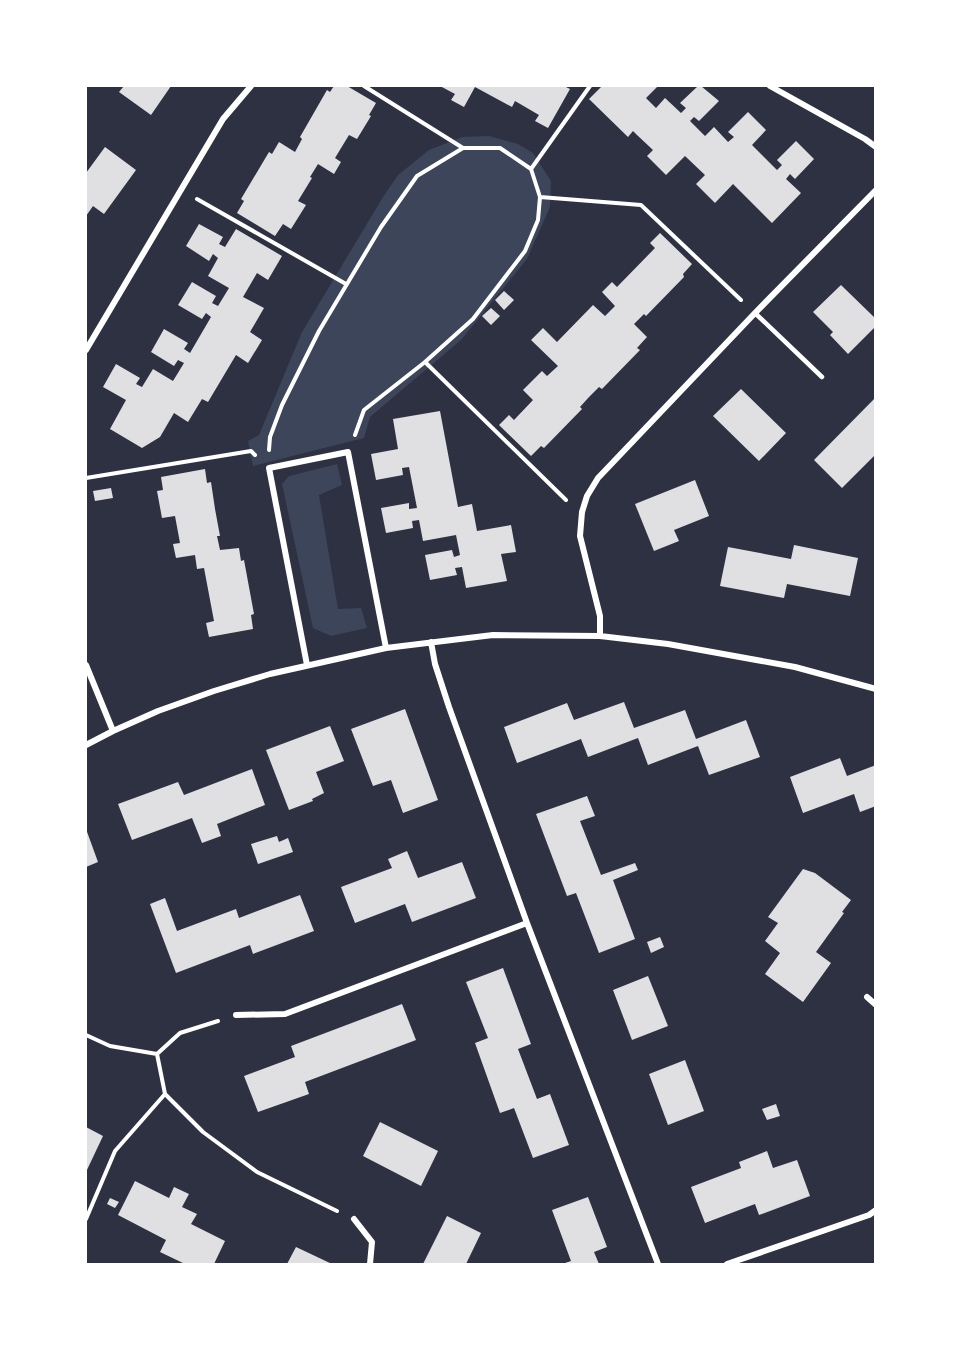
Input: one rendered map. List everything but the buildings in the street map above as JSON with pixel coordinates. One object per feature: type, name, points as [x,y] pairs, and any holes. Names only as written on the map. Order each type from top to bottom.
[{"type":"street","points":[[86,350],[223,119],[251,86]]},
{"type":"street","points":[[770,86],[876,147]]},
{"type":"street","points":[[600,636],[600,616],[580,537],[582,512],[587,496],[598,478],[876,190]]},
{"type":"street","points":[[307,665],[269,468],[348,452],[386,648]]},
{"type":"street","points":[[86,746],[158,711],[270,674],[386,648],[493,635],[600,636],[668,644],[795,667],[876,689]]},
{"type":"street","points":[[431,642],[435,664],[449,707],[527,923],[658,1264]]},
{"type":"street","points":[[86,665],[113,731]]},
{"type":"street","points":[[236,1015],[285,1014],[527,923]]},
{"type":"street","points":[[867,996],[876,1005]]},
{"type":"street","points":[[728,1264],[869,1215],[876,1210]]},
{"type":"street","points":[[354,1219],[372,1242],[370,1264]]},
{"type":"lane","points":[[755,313],[822,377]]},
{"type":"path","points":[[364,86],[463,148]]},
{"type":"path","points":[[531,169],[590,86]]},
{"type":"path","points":[[269,468],[270,437],[282,405],[318,331],[381,227],[417,176],[463,148],[500,148],[531,169],[540,197],[538,220],[525,251],[473,319],[425,362],[364,410],[348,452]]},
{"type":"path","points":[[181,189],[346,284]]},
{"type":"path","points":[[540,197],[641,205],[755,313]]},
{"type":"path","points":[[425,362],[564,500],[582,512]]},
{"type":"path","points":[[86,478],[251,451],[269,468]]},
{"type":"path","points":[[157,1054],[180,1032],[236,1015]]},
{"type":"path","points":[[86,1035],[110,1046],[157,1054]]},
{"type":"path","points":[[157,1054],[165,1094],[203,1131],[257,1172],[354,1219]]},
{"type":"path","points":[[86,1219],[115,1151],[165,1094]]},
{"type":"shaded area","points":[[489,136],[518,144],[533,153],[551,181],[550,207],[527,259],[461,340],[370,417],[364,438],[253,466],[248,441],[259,435],[302,332],[398,175],[429,150],[462,137]]},
{"type":"shaded area","points":[[337,464],[342,485],[319,495],[338,609],[361,608],[367,628],[331,636],[313,628],[282,484],[289,476]]}]
